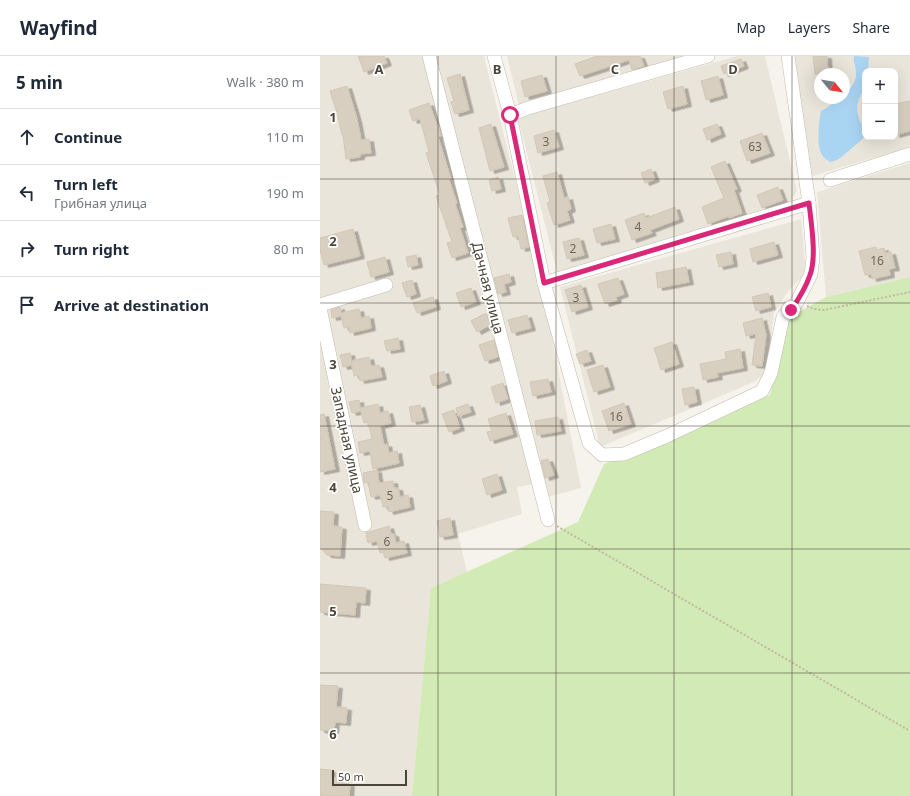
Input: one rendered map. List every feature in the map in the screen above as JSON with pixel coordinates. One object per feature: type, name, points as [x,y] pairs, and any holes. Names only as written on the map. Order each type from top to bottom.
[{"type":"street","name":"Дачная улица","points":[[429,56],[548,520]]},
{"type":"street","points":[[494,56],[510,115],[544,283],[589,444],[602,455],[624,454],[667,436],[762,391],[771,373],[784,318],[797,302],[811,274],[813,258],[809,203],[788,56]]},
{"type":"street","points":[[510,115],[528,108],[708,56]]},
{"type":"street","points":[[830,180],[910,154]]},
{"type":"street","points":[[544,283],[809,203]]},
{"type":"street","points":[[320,306],[386,284]]},
{"type":"street","name":"Западная улица","points":[[320,306],[365,525]]},
{"type":"path","points":[[797,302],[814,309],[824,310],[910,292]]},
{"type":"path","points":[[548,520],[910,732]]},
{"type":"shaded area","points":[[320,56],[424,56],[534,484],[517,487],[522,514],[458,534],[467,572],[431,588],[412,796],[320,796]]},
{"type":"shaded area","points":[[434,56],[484,56],[541,282],[581,488],[544,498]]},
{"type":"shaded area","points":[[507,56],[686,56],[519,106]]},
{"type":"shaded area","points":[[737,56],[765,56],[797,191],[788,205],[557,272],[518,118]]},
{"type":"shaded area","points":[[794,56],[910,56],[910,147],[812,176]]},
{"type":"shaded area","points":[[910,163],[910,277],[826,297],[817,192]]},
{"type":"shaded area","points":[[801,219],[805,264],[803,276],[789,290],[774,313],[766,373],[754,382],[600,447],[560,287]]},
{"type":"green space","points":[[910,277],[910,796],[412,796],[431,588],[578,522],[604,464],[770,395],[788,318],[826,297]]},
{"type":"water","points":[[854,56],[869,57],[868,68],[862,68],[862,92],[857,109],[862,126],[862,139],[839,159],[830,162],[823,156],[819,146],[821,111],[832,104],[850,104],[850,90],[856,75]]},
{"type":"building","points":[[358,56],[384,56],[387,63],[364,72]]},
{"type":"building","points":[[597,56],[640,56],[644,66],[632,70],[629,60],[580,76],[575,64]]},
{"type":"building","points":[[813,56],[827,56],[828,68],[814,68]]},
{"type":"building","points":[[741,59],[744,66],[724,74],[721,66]]},
{"type":"building","points":[[460,74],[469,110],[455,114],[451,102],[454,101],[447,78]]},
{"type":"building","points":[[542,75],[547,91],[525,97],[521,81]]},
{"type":"building","points":[[718,76],[723,95],[706,100],[701,81]]},
{"type":"building","points":[[347,86],[357,119],[361,140],[369,139],[371,153],[360,154],[360,157],[346,159],[343,135],[330,91]]},
{"type":"building","points":[[683,86],[687,104],[668,109],[663,92]]},
{"type":"building","points":[[910,101],[910,131],[898,134],[898,104]]},
{"type":"building","points":[[429,103],[441,136],[438,137],[451,179],[449,180],[457,203],[455,204],[463,227],[460,228],[468,253],[452,258],[447,243],[452,242],[436,196],[440,195],[426,153],[429,152],[420,119],[413,121],[409,110]]},
{"type":"building","points":[[491,124],[504,167],[490,171],[479,128]]},
{"type":"building","points":[[717,124],[721,134],[707,140],[703,129]]},
{"type":"building","points":[[554,130],[559,147],[538,153],[534,136]]},
{"type":"building","points":[[762,133],[770,153],[747,161],[740,141]]},
{"type":"building","points":[[725,161],[737,189],[734,190],[742,213],[708,224],[702,207],[724,198],[711,167]]},
{"type":"building","points":[[651,169],[655,179],[645,183],[641,173]]},
{"type":"building","points":[[557,172],[564,198],[568,197],[571,209],[567,211],[570,220],[554,225],[547,203],[550,202],[543,176]]},
{"type":"building","points":[[498,177],[501,189],[492,191],[489,180]]},
{"type":"building","points":[[778,187],[783,200],[762,208],[757,195]]},
{"type":"building","points":[[675,207],[679,219],[650,230],[652,233],[632,240],[625,220],[644,213],[646,218]]},
{"type":"building","points":[[522,215],[529,247],[521,249],[518,236],[513,237],[508,218]]},
{"type":"building","points":[[611,224],[615,239],[597,243],[593,229]]},
{"type":"building","points":[[353,229],[360,256],[324,265],[320,250],[320,238]]},
{"type":"building","points":[[579,238],[584,255],[567,259],[563,242]]},
{"type":"building","points":[[774,242],[778,255],[753,262],[750,249]]},
{"type":"building","points":[[876,247],[877,250],[884,248],[885,253],[891,252],[895,268],[889,269],[890,275],[872,279],[871,274],[865,275],[859,251]]},
{"type":"building","points":[[731,252],[733,264],[719,267],[716,255]]},
{"type":"building","points":[[416,255],[418,265],[408,267],[406,257]]},
{"type":"building","points":[[385,257],[389,272],[371,277],[367,262]]},
{"type":"building","points":[[686,267],[689,282],[658,288],[656,273]]},
{"type":"building","points":[[509,274],[511,282],[504,284],[506,292],[498,294],[494,278]]},
{"type":"building","points":[[618,278],[624,294],[616,297],[617,300],[605,304],[598,284]]},
{"type":"building","points":[[412,280],[416,294],[407,297],[402,283]]},
{"type":"building","points":[[581,285],[588,307],[572,312],[565,290]]},
{"type":"building","points":[[471,288],[476,302],[461,307],[456,293]]},
{"type":"building","points":[[768,293],[771,307],[756,311],[752,297]]},
{"type":"building","points":[[433,297],[436,307],[417,313],[413,303]]},
{"type":"building","points":[[340,307],[341,313],[359,309],[361,318],[369,316],[371,328],[350,333],[349,327],[344,328],[341,316],[332,318],[331,310]]},
{"type":"building","points":[[484,314],[487,314],[490,325],[477,332],[471,321]]},
{"type":"building","points":[[527,315],[531,328],[512,333],[508,320]]},
{"type":"building","points":[[762,318],[766,335],[762,366],[752,365],[756,334],[746,336],[743,323]]},
{"type":"building","points":[[398,338],[400,349],[387,351],[384,341]]},
{"type":"building","points":[[494,340],[498,357],[485,361],[479,345]]},
{"type":"building","points":[[672,342],[679,364],[661,370],[654,348]]},
{"type":"building","points":[[740,349],[743,368],[717,373],[718,377],[703,380],[700,364],[726,359],[725,352]]},
{"type":"building","points":[[587,350],[591,361],[580,364],[576,354]]},
{"type":"building","points":[[350,353],[352,365],[343,367],[340,355]]},
{"type":"building","points":[[369,357],[371,366],[379,365],[382,377],[360,381],[359,375],[354,376],[351,361]]},
{"type":"building","points":[[603,365],[610,387],[594,392],[587,370]]},
{"type":"building","points":[[444,371],[447,381],[433,386],[430,376]]},
{"type":"building","points":[[548,379],[551,392],[533,396],[530,382]]},
{"type":"building","points":[[503,383],[508,399],[496,403],[491,387]]},
{"type":"building","points":[[694,387],[697,402],[685,405],[682,389]]},
{"type":"building","points":[[359,400],[360,408],[378,404],[380,413],[388,411],[391,423],[380,426],[384,445],[387,444],[389,453],[397,451],[399,463],[373,469],[370,451],[360,453],[358,442],[372,439],[368,422],[364,423],[361,411],[352,413],[349,402]]},
{"type":"building","points":[[624,403],[631,424],[609,431],[602,411]]},
{"type":"building","points":[[468,404],[471,412],[458,416],[456,408]]},
{"type":"building","points":[[420,405],[424,420],[412,422],[409,407]]},
{"type":"building","points":[[454,410],[460,428],[449,432],[442,414]]},
{"type":"building","points":[[506,413],[513,434],[490,441],[487,432],[492,431],[488,419]]},
{"type":"building","points":[[324,414],[335,469],[320,472],[320,415]]},
{"type":"building","points":[[558,417],[561,431],[537,435],[535,421]]},
{"type":"building","points":[[548,459],[554,475],[545,478],[541,461]]},
{"type":"building","points":[[377,470],[379,483],[393,481],[394,488],[398,488],[400,497],[408,495],[410,507],[389,512],[388,506],[383,507],[380,495],[371,497],[368,482],[364,483],[363,473]]},
{"type":"building","points":[[497,474],[502,490],[487,495],[482,479]]},
{"type":"building","points":[[320,511],[334,512],[333,526],[342,527],[340,556],[327,555],[320,547]]},
{"type":"building","points":[[450,518],[453,535],[440,537],[437,521]]},
{"type":"building","points":[[389,526],[391,534],[394,534],[396,543],[404,541],[407,553],[385,558],[384,552],[380,553],[377,541],[368,543],[366,533]]},
{"type":"building","points":[[320,584],[366,588],[365,603],[356,602],[355,615],[320,612]]},
{"type":"building","points":[[320,685],[338,686],[336,707],[347,708],[346,723],[335,722],[334,731],[320,730]]},
{"type":"building","points":[[320,769],[331,770],[331,778],[338,778],[338,783],[350,784],[349,796],[320,796]]},
{"type":"route","points":[[510,115],[544,283],[809,203],[813,258],[811,274],[797,302],[791,310]]}]
